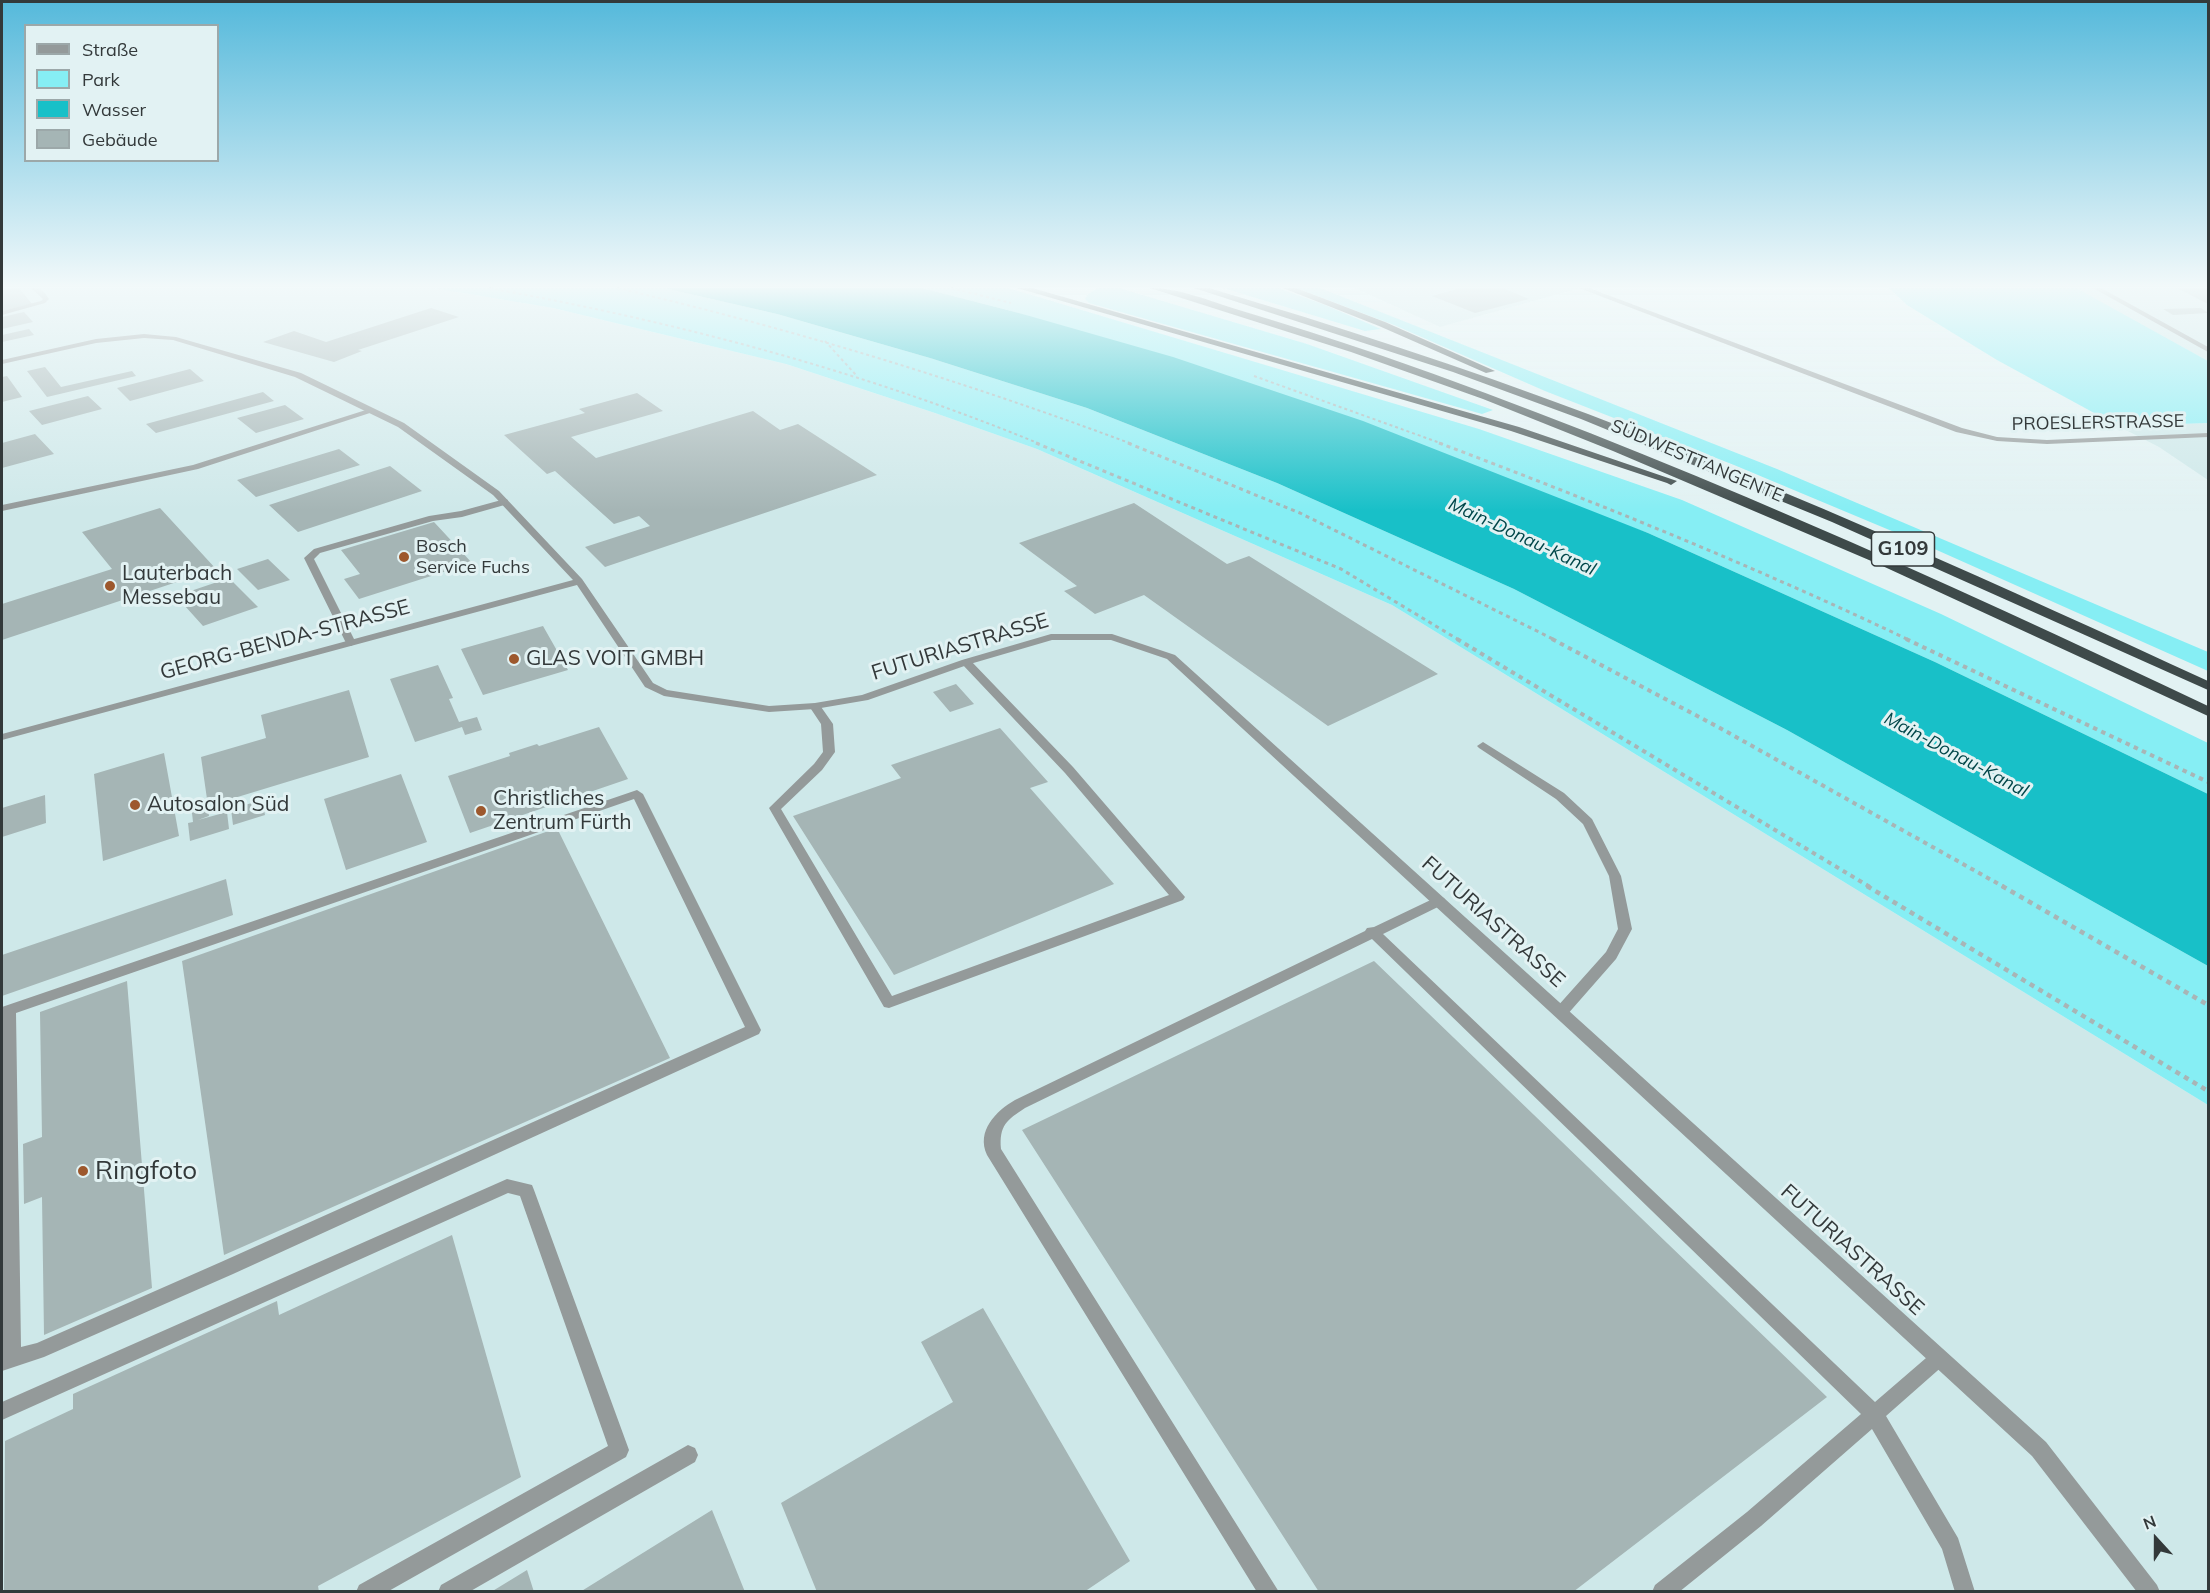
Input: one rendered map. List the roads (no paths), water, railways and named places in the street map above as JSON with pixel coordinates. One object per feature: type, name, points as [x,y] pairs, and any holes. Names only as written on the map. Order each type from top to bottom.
[{"type":"highway","points":[[1281,362],[1515,429],[1663,479],[1747,502]]},
{"type":"highway","name":"SÜDWESTTANGENTE","points":[[1390,362],[1549,421],[1747,502],[1932,584],[2208,712]]},
{"type":"highway","name":"SÜDWESTTANGENTE","points":[[1436,362],[1593,420],[1863,532],[2208,686]]},
{"type":"highway","points":[[1471,362],[1530,388],[1593,420]]},
{"type":"street","points":[[256,362],[298,375],[401,424],[496,493],[579,581]]},
{"type":"street","name":"PROESLERSTRASSE","points":[[1779,362],[1959,430],[1997,439],[2047,442],[2208,435]]},
{"type":"street","points":[[2,508],[195,467],[372,411]]},
{"type":"street","points":[[351,643],[309,558],[317,551],[432,518],[462,514],[505,502]]},
{"type":"street","name":"GEORG-BENDA-STRASSE","points":[[2,738],[579,581]]},
{"type":"street","name":"FUTURIASTRASSE","points":[[579,581],[649,685],[664,693],[769,709],[815,706],[864,698],[966,662],[1051,637],[1112,637],[1172,657],[2039,1449],[2150,1592]]},
{"type":"street","points":[[815,706],[827,724],[829,752],[818,767],[775,808],[889,1004],[1178,897],[1069,770],[966,662]]},
{"type":"street","points":[[1483,747],[1560,796],[1588,822],[1615,876],[1625,929],[1611,955],[1560,1012]]},
{"type":"street","points":[[637,794],[754,1030],[228,1268],[38,1351],[7,1360],[5,1011],[637,794]]},
{"type":"street","points":[[1269,1592],[993,1150],[991,1135],[999,1117],[1020,1104],[1372,931],[1439,901]]},
{"type":"street","points":[[1372,931],[1874,1414],[1951,1545],[1965,1592]]},
{"type":"street","points":[[2,1411],[507,1186],[526,1190],[619,1450],[366,1592]]},
{"type":"street","points":[[1662,1592],[1754,1519],[1939,1358]]},
{"type":"street","points":[[448,1592],[688,1455]]},
{"type":"water","name":"Main-Donau-Kanal","points":[[944,362],[1189,362],[1363,421],[1648,533],[1935,662],[2208,794],[2208,966],[1787,730],[1514,589],[1277,483],[1087,408]]},
{"type":"place","name":"Bosch Service Fuchs","points":[[404,557]]},
{"type":"place","name":"Lauterbach Messebau","points":[[110,586]]},
{"type":"place","name":"GLAS VOIT GMBH","points":[[514,659]]},
{"type":"place","name":"Autosalon Süd","points":[[135,805]]},
{"type":"place","name":"Christliches Zentrum Fürth","points":[[481,811]]},
{"type":"place","name":"Ringfoto","points":[[83,1171]]}]
